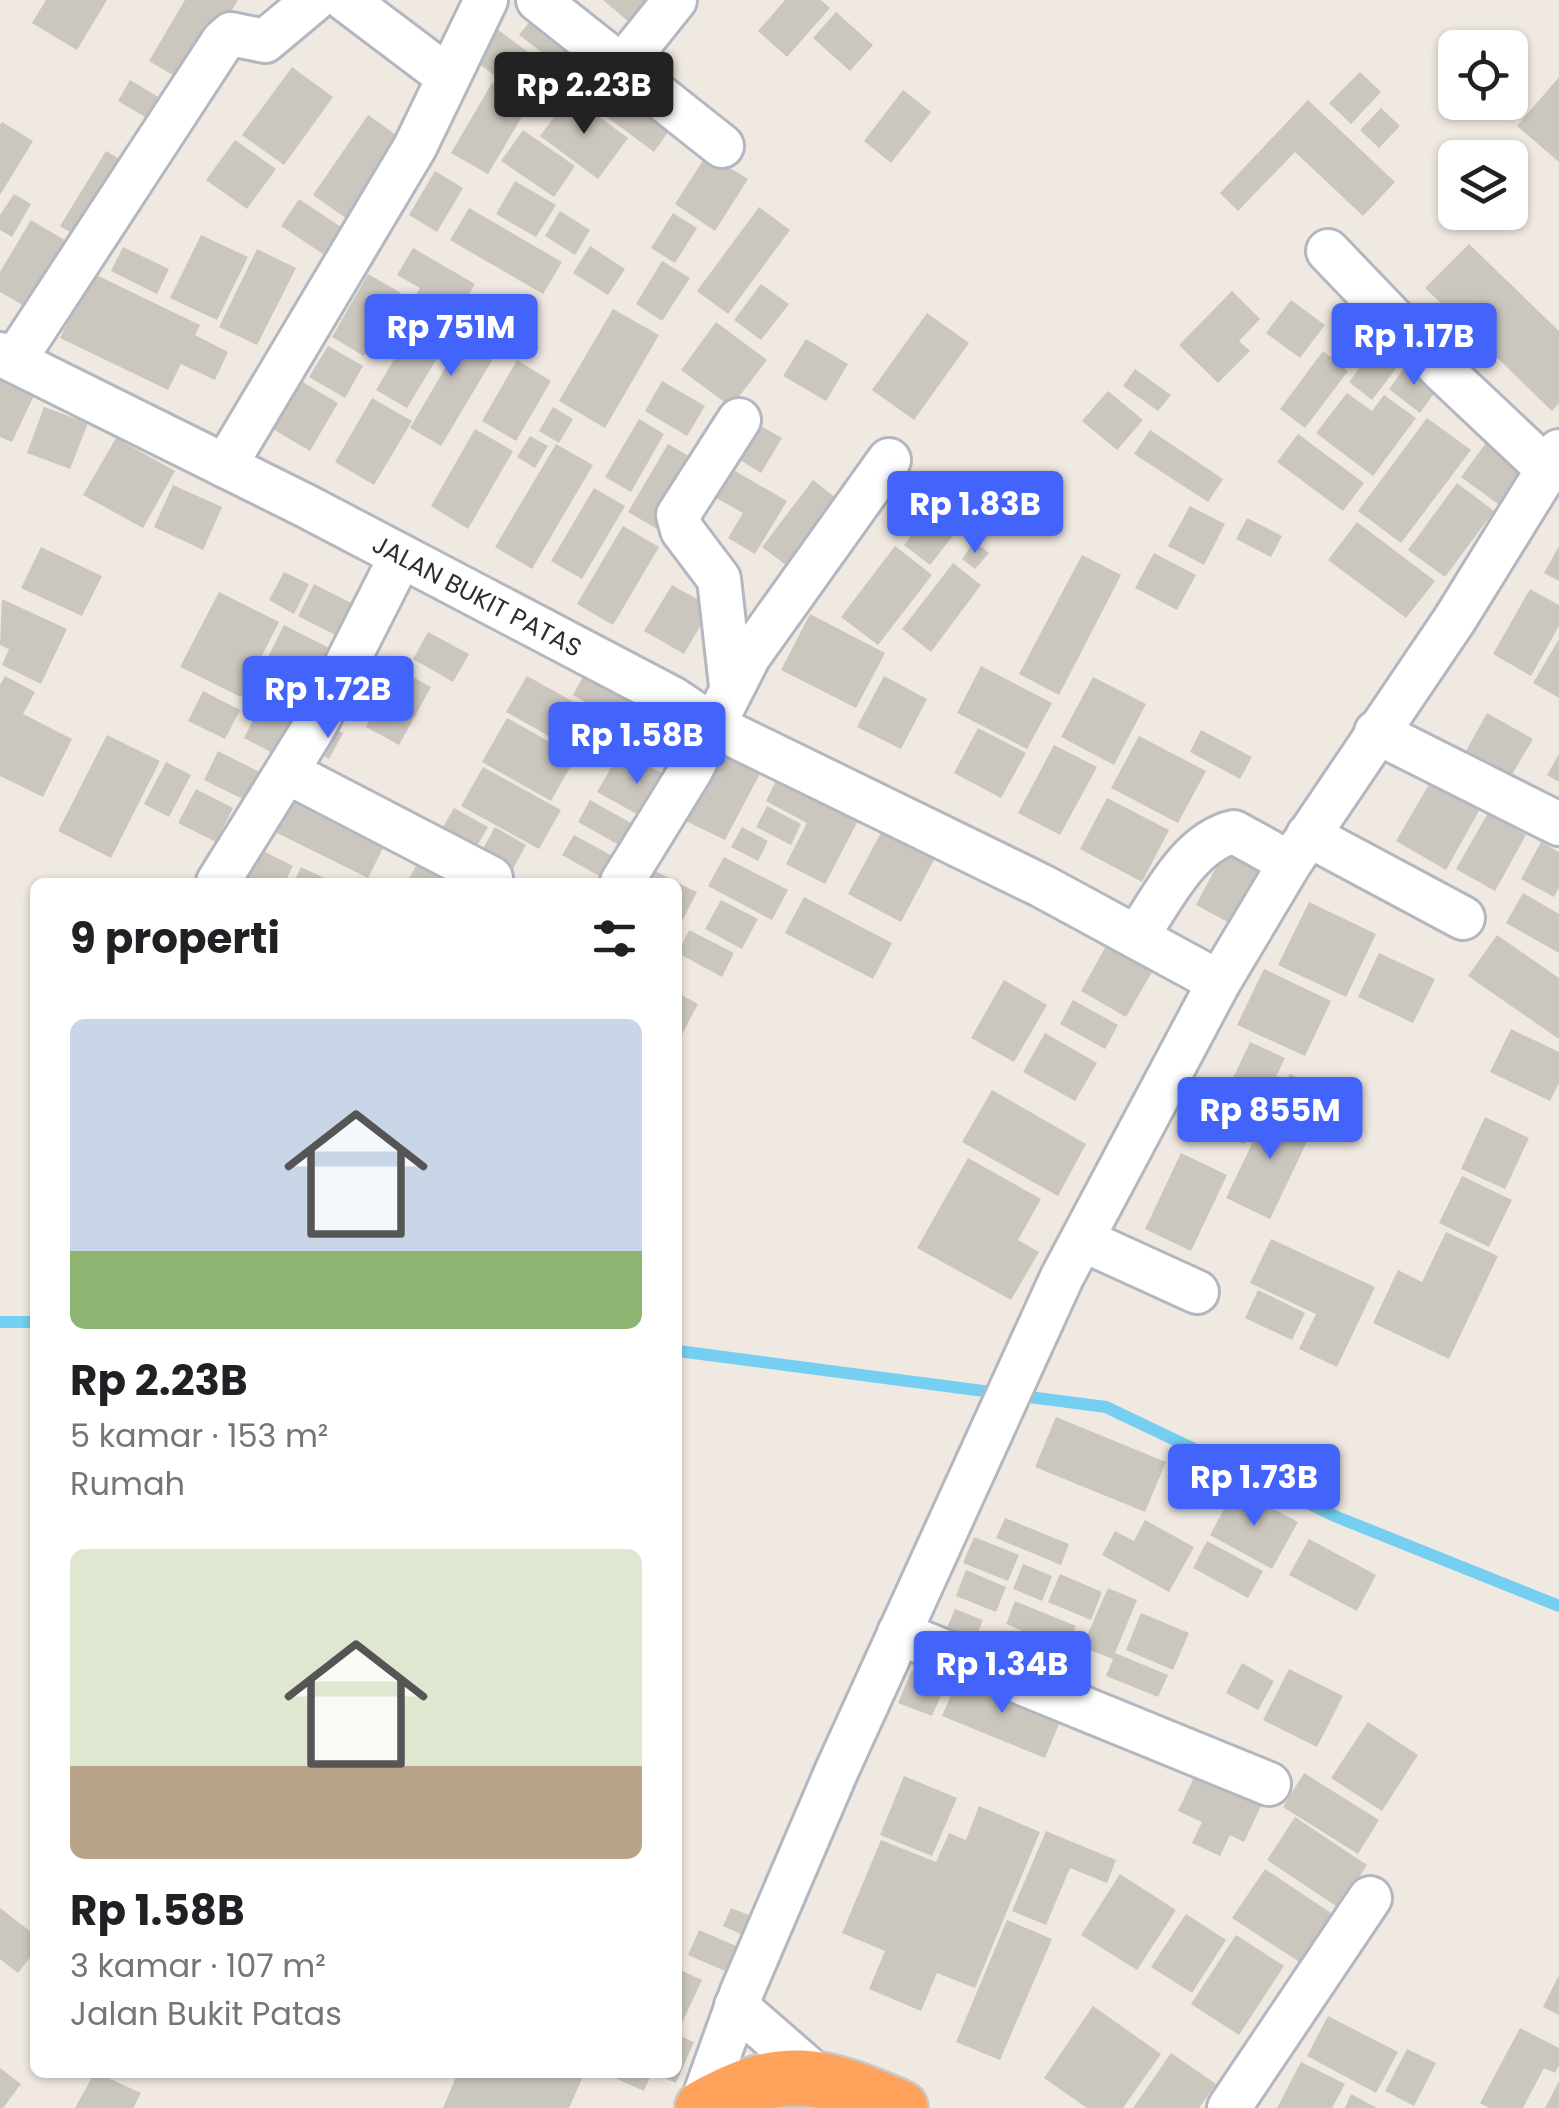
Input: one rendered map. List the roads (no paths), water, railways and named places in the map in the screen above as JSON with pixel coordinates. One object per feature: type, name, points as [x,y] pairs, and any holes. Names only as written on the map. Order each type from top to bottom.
[{"type":"highway","points":[[702,2108],[742,2086],[782,2075],[821,2080],[900,2108]]},
{"type":"street","points":[[7,358],[223,40],[231,34],[265,42],[314,0]]},
{"type":"street","points":[[346,0],[448,77]]},
{"type":"street","points":[[224,466],[415,148],[486,0]]},
{"type":"street","points":[[538,0],[722,146]]},
{"type":"street","points":[[622,66],[675,0]]},
{"type":"street","points":[[702,2108],[736,2006],[899,1633],[1082,1240],[1219,982],[1299,849],[1455,619],[1553,460],[1442,370],[1328,251]]},
{"type":"street","name":"JALAN BUKIT PATAS","points":[[7,358],[401,556],[672,698],[712,725],[1138,934],[1219,982]]},
{"type":"street","points":[[731,686],[719,580],[682,530],[678,515],[739,420]]},
{"type":"street","points":[[624,878],[690,770],[731,686],[890,460]]},
{"type":"street","points":[[221,878],[289,773],[401,556]]},
{"type":"street","points":[[1376,732],[1559,824]]},
{"type":"street","points":[[289,773],[492,878]]},
{"type":"street","points":[[1138,934],[1191,860],[1216,836],[1234,832],[1299,849],[1463,918]]},
{"type":"street","points":[[1082,1240],[1197,1292]]},
{"type":"street","points":[[899,1633],[1269,1784]]},
{"type":"street","points":[[1229,2108],[1370,1898]]},
{"type":"street","points":[[736,2006],[821,2080]]},
{"type":"waterway","points":[[0,1322],[30,1322]]},
{"type":"waterway","points":[[682,1352],[1106,1407],[1337,1517],[1559,1606]]}]
